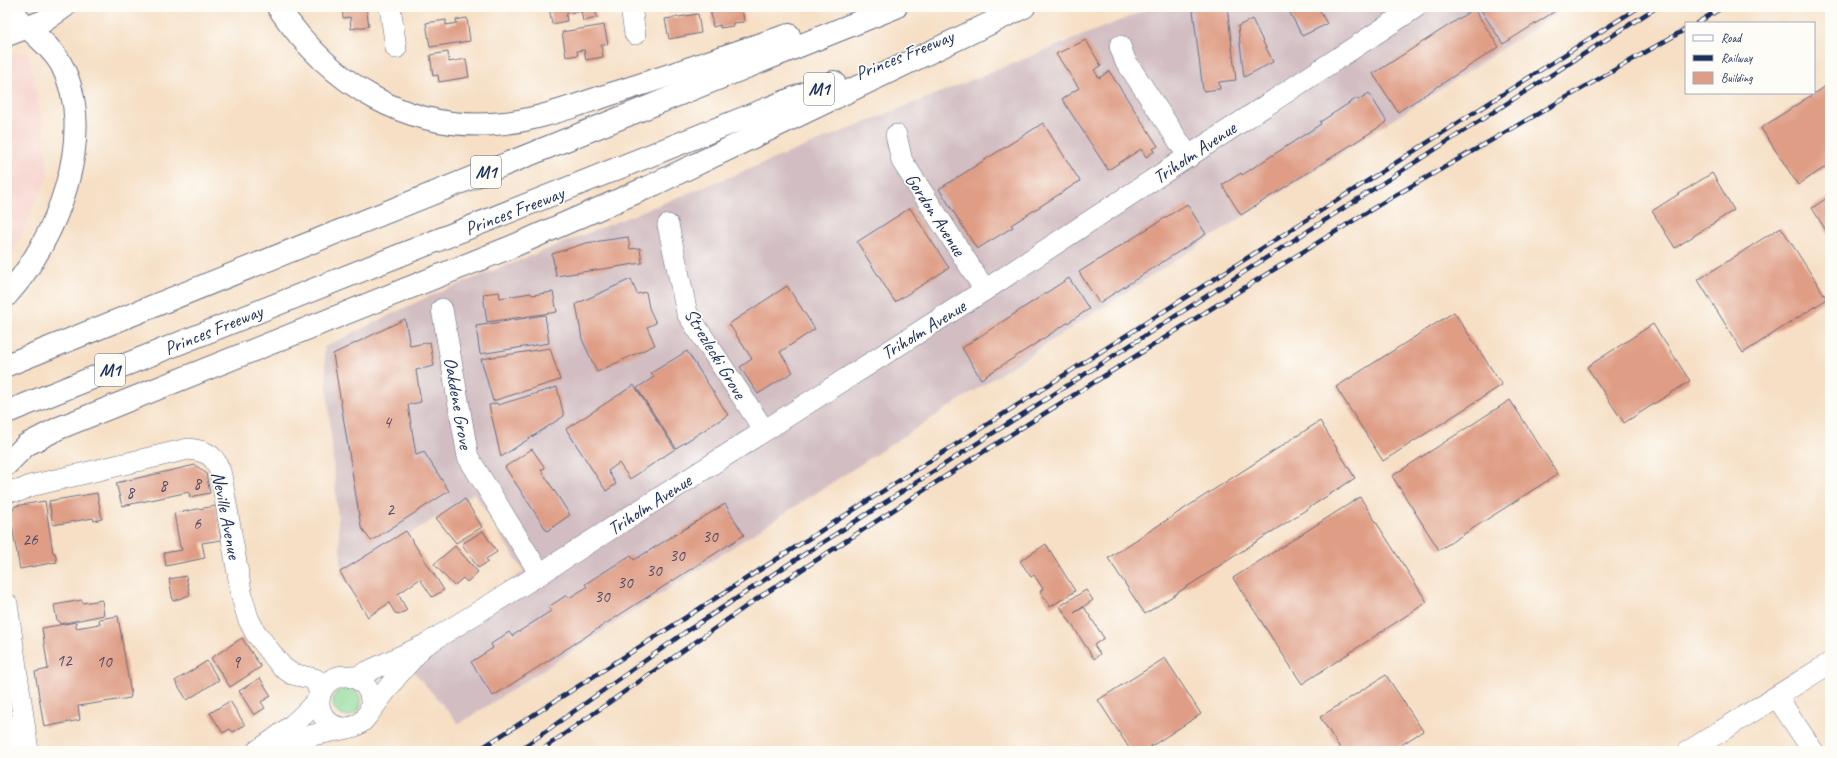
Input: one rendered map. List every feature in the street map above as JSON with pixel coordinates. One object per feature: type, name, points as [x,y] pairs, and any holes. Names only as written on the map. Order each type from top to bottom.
[{"type":"main road","points":[[7,295],[29,269],[55,220],[68,179],[73,143],[74,111],[71,91],[67,78],[53,53],[18,17],[12,7]]},
{"type":"main road","points":[[7,35],[28,28],[49,18],[64,7]]},
{"type":"main road","points":[[278,7],[305,42],[329,66],[347,82],[368,95],[389,106],[413,115],[461,124],[485,125],[507,123],[550,114],[762,44],[881,7]]},
{"type":"main road","name":"M1","points":[[7,365],[896,7]]},
{"type":"main road","points":[[7,464],[26,445],[59,428],[511,247],[652,185],[1022,7]]},
{"type":"main road","name":"Princes Freeway","points":[[7,412],[1022,7]]},
{"type":"street","points":[[390,7],[396,48]]},
{"type":"street","points":[[631,7],[635,34]]},
{"type":"street","name":"Triholm Avenue","points":[[354,678],[425,645],[540,574],[985,290],[1189,157],[1241,120],[1416,7]]},
{"type":"street","points":[[1120,46],[1125,60],[1189,157]]},
{"type":"street","name":"Gordon Avenue","points":[[896,135],[902,161],[985,290]]},
{"type":"street","name":"Strezlecki Grove","points":[[668,224],[687,313],[764,430]]},
{"type":"street","name":"Oakdene Grove","points":[[442,309],[468,457],[540,574]]},
{"type":"street","name":"Neville Avenue","points":[[7,490],[19,491],[30,486],[188,449],[202,451],[212,457],[218,463],[221,475],[242,597],[248,618],[255,632],[276,660],[292,674],[318,690]]},
{"type":"street","points":[[7,604],[19,748]]},
{"type":"street","name":"Triholm Avenue","points":[[358,722],[425,645]]},
{"type":"street","points":[[1689,751],[1830,663]]},
{"type":"street","points":[[257,751],[284,734],[302,718],[318,690],[328,682],[341,677],[354,678],[365,686],[370,697],[371,704],[358,722],[313,736],[280,751]]},
{"type":"street","points":[[318,690],[319,707],[327,721],[338,727],[358,722]]},
{"type":"street","points":[[1777,697],[1813,751]]},
{"type":"street","points":[[7,725],[19,748]]},
{"type":"shaded area","points":[[1154,7],[1567,7],[459,724],[397,652],[524,572],[474,493],[410,534],[407,530],[342,572],[324,347],[423,299]]},
{"type":"shaded area","points":[[28,51],[43,124],[48,176],[7,265],[7,55]]},
{"type":"green space","points":[[347,688],[353,689],[357,692],[360,696],[360,708],[357,712],[353,715],[347,716],[341,715],[337,712],[334,708],[333,702],[334,696],[337,692],[341,689]]},
{"type":"building","points":[[342,7],[366,7],[369,26],[351,29],[350,17],[343,18]]},
{"type":"building","points":[[549,7],[595,7],[597,18],[583,21],[581,11],[566,14],[567,21],[552,24]]},
{"type":"building","points":[[669,7],[684,7],[684,10],[670,12]]},
{"type":"building","points":[[710,7],[742,7],[744,22],[733,23],[733,26],[720,28],[720,25],[713,27]]},
{"type":"building","points":[[1227,7],[1236,80],[1219,82],[1220,89],[1203,91],[1193,10]]},
{"type":"building","points":[[1287,7],[1318,7],[1327,24],[1302,36]]},
{"type":"building","points":[[1479,7],[1555,7],[1557,10],[1503,44]]},
{"type":"building","points":[[1474,9],[1499,47],[1398,112],[1373,74]]},
{"type":"building","points":[[698,14],[701,33],[669,39],[665,19]]},
{"type":"building","points":[[467,18],[470,41],[430,47],[426,23],[446,20],[446,25],[457,23],[456,20]]},
{"type":"building","points":[[1252,19],[1273,62],[1244,77],[1238,26]]},
{"type":"building","points":[[604,25],[608,44],[601,45],[603,57],[586,60],[584,50],[577,51],[578,55],[566,57],[562,32]]},
{"type":"building","points":[[1086,40],[1101,66],[1094,70],[1099,78],[1109,71],[1158,146],[1153,149],[1155,151],[1146,157],[1141,149],[1108,170],[1062,99],[1079,88],[1056,54]]},
{"type":"building","points":[[448,52],[449,62],[466,59],[469,77],[439,82],[438,75],[433,76],[430,55]]},
{"type":"building","points":[[1830,83],[1830,164],[1798,185],[1761,128]]},
{"type":"building","points":[[1369,93],[1387,122],[1241,215],[1222,185],[1241,173],[1242,175],[1321,124],[1320,122],[1357,98],[1358,100]]},
{"type":"building","points":[[7,122],[12,165],[7,165]]},
{"type":"building","points":[[1043,123],[1080,181],[1011,225],[1013,227],[977,249],[939,189]]},
{"type":"building","points":[[1712,173],[1734,210],[1675,248],[1652,211]]},
{"type":"building","points":[[1830,196],[1830,237],[1812,208]]},
{"type":"building","points":[[1187,204],[1206,234],[1099,303],[1079,272]]},
{"type":"building","points":[[910,208],[949,268],[895,302],[857,242]]},
{"type":"building","points":[[1781,227],[1827,299],[1743,353],[1698,280]]},
{"type":"building","points":[[628,237],[630,249],[640,248],[642,263],[556,276],[552,254],[586,243]]},
{"type":"building","points":[[1069,278],[1089,309],[981,379],[962,348]]},
{"type":"building","points":[[631,279],[637,294],[646,292],[649,308],[656,323],[647,327],[655,345],[597,372],[582,339],[576,304]]},
{"type":"building","points":[[787,286],[815,329],[780,352],[793,372],[758,394],[740,367],[752,359],[729,324]]},
{"type":"building","points":[[499,292],[500,298],[531,293],[532,295],[553,292],[557,312],[487,322],[483,294]]},
{"type":"building","points":[[1454,312],[1502,385],[1383,461],[1336,387]]},
{"type":"building","points":[[545,315],[549,343],[480,354],[476,326]]},
{"type":"building","points":[[405,319],[410,346],[430,342],[434,366],[416,370],[421,402],[408,405],[416,455],[424,452],[449,491],[371,541],[361,527],[333,354]]},
{"type":"building","points":[[1653,324],[1690,381],[1624,423],[1587,367]]},
{"type":"building","points":[[550,348],[560,380],[493,401],[481,359]]},
{"type":"building","points":[[687,351],[728,415],[676,448],[637,388],[654,377],[651,373]]},
{"type":"building","points":[[634,385],[675,449],[630,479],[619,463],[608,471],[616,484],[606,491],[566,429]]},
{"type":"building","points":[[557,387],[564,416],[501,457],[489,405],[497,403],[498,405]]},
{"type":"building","points":[[1510,400],[1558,474],[1439,550],[1392,476]]},
{"type":"building","points":[[1320,421],[1355,478],[1145,614],[1108,558]]},
{"type":"building","points":[[532,449],[545,468],[541,470],[570,515],[547,531],[505,467]]},
{"type":"building","points":[[195,465],[206,473],[210,493],[190,497],[189,492],[122,506],[116,483]]},
{"type":"building","points":[[97,493],[102,519],[94,521],[93,518],[53,525],[49,501]]},
{"type":"building","points":[[1360,497],[1427,602],[1302,684],[1233,578]]},
{"type":"building","points":[[465,499],[482,527],[456,543],[436,518]]},
{"type":"building","points":[[45,501],[53,553],[55,553],[57,562],[20,569],[10,516],[15,506]]},
{"type":"building","points":[[725,504],[744,535],[493,696],[471,662],[493,648],[491,644],[509,632],[512,636],[551,611],[548,607],[567,595],[569,598],[587,587],[585,584],[631,555],[634,560]]},
{"type":"building","points":[[216,506],[221,540],[202,543],[205,558],[166,566],[164,553],[182,550],[180,547],[174,513]]},
{"type":"building","points":[[406,531],[444,590],[432,597],[420,579],[398,594],[407,610],[400,614],[395,613],[389,603],[368,617],[340,572]]},
{"type":"building","points":[[483,531],[497,552],[486,559],[488,562],[478,568],[462,544]]},
{"type":"building","points":[[1046,544],[1075,591],[1050,607],[1040,591],[1043,589],[1034,575],[1031,577],[1020,561]]},
{"type":"building","points":[[455,546],[478,572],[467,582],[463,578],[454,586],[434,564]]},
{"type":"building","points":[[186,576],[190,595],[173,601],[169,579]]},
{"type":"building","points":[[1086,590],[1093,600],[1074,613],[1084,607],[1104,638],[1094,645],[1100,654],[1094,659],[1060,606]]},
{"type":"building","points":[[82,600],[83,603],[102,600],[104,615],[60,624],[59,621],[57,621],[54,605]]},
{"type":"building","points":[[118,616],[131,695],[130,698],[78,706],[80,720],[44,727],[35,672],[48,669],[42,628],[76,622],[76,628],[100,624],[99,619]]},
{"type":"building","points":[[242,638],[261,667],[230,687],[211,658]]},
{"type":"building","points":[[1165,658],[1201,714],[1144,751],[1131,751],[1098,700]]},
{"type":"building","points":[[207,661],[219,680],[187,700],[175,681]]},
{"type":"building","points":[[1386,675],[1423,731],[1392,751],[1342,751],[1320,717]]},
{"type":"building","points":[[260,678],[271,696],[261,702],[265,708],[254,715],[239,691]]},
{"type":"building","points":[[230,701],[245,725],[233,732],[230,729],[223,733],[210,713]]},
{"type":"waterway","points":[[1778,7],[1795,7]]},
{"type":"railway","points":[[477,751],[1639,7]]},
{"type":"railway","points":[[518,751],[684,633],[775,573],[1657,7]]},
{"type":"railway","points":[[1699,22],[1723,7]]},
{"type":"railway","points":[[540,751],[758,598],[972,459],[1382,203],[1685,30]]}]
